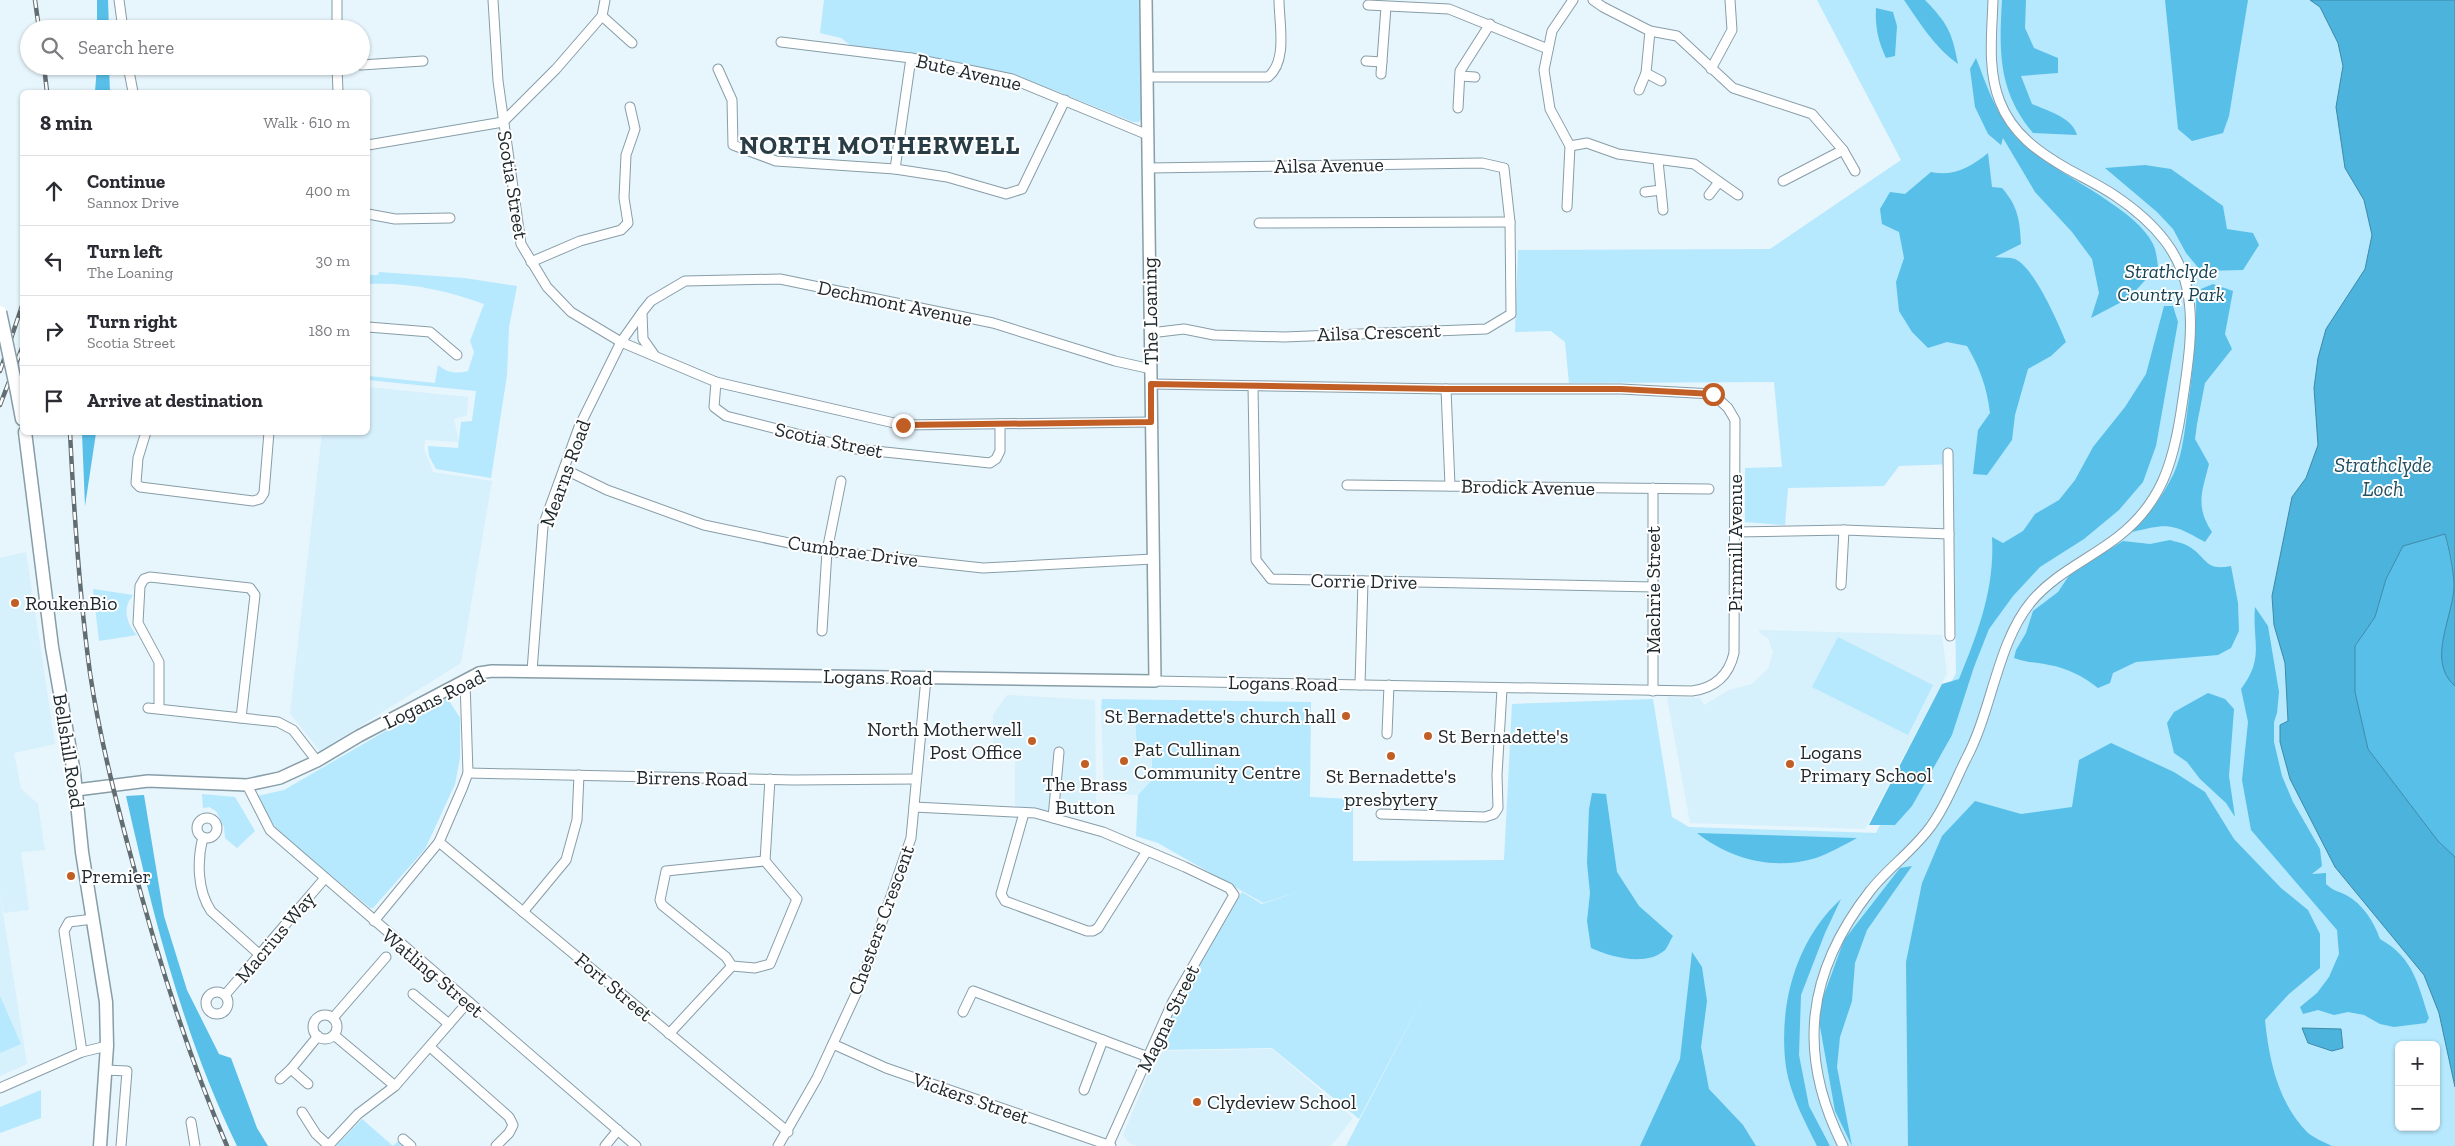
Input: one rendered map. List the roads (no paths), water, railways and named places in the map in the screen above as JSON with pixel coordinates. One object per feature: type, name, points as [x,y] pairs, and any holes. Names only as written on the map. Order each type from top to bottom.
[{"type":"main road","points":[[0,312],[20,408]]},
{"type":"main road","name":"Bellshill Road","points":[[25,435],[52,647],[76,790],[82,852],[106,1002],[107,1046],[100,1146]]},
{"type":"street","points":[[119,0],[121,20]]},
{"type":"street","points":[[337,0],[337,20]]},
{"type":"street","name":"Scotia Street","points":[[494,0],[498,81],[517,228],[521,244],[546,287],[571,312],[620,342],[659,360],[716,382],[903,425],[1151,422]]},
{"type":"street","points":[[370,145],[503,122],[556,69],[602,16],[605,0]]},
{"type":"street","name":"The Loaning","points":[[1146,0],[1155,681]]},
{"type":"street","points":[[1147,77],[1268,77],[1276,70],[1280,59],[1279,0]]},
{"type":"street","points":[[1567,207],[1570,146],[1550,109],[1544,70],[1552,30],[1573,0]]},
{"type":"street","points":[[1593,0],[1650,31],[1677,36],[1711,70],[1733,88],[1812,114],[1843,150],[1854,171]]},
{"type":"street","points":[[1711,70],[1732,30],[1730,0]]},
{"type":"street","points":[[1843,1146],[1821,1091],[1813,1040],[1814,1010],[1829,961],[1844,928],[1872,889],[1931,826],[1977,739],[2011,635],[2031,602],[2066,570],[2118,536],[2147,510],[2161,487],[2172,459],[2181,410],[2191,314],[2186,280],[2173,251],[2150,223],[2110,192],[2053,161],[2029,144],[2012,124],[1999,100],[1991,56],[1994,0]]},
{"type":"street","points":[[1368,5],[1450,9],[1548,49]]},
{"type":"street","points":[[1382,74],[1386,7]]},
{"type":"street","points":[[602,16],[632,42]]},
{"type":"street","points":[[1458,108],[1460,71],[1490,24]]},
{"type":"street","points":[[1639,90],[1646,73],[1650,31]]},
{"type":"street","name":"Bute Avenue","points":[[781,42],[911,58],[1012,79],[1148,135]]},
{"type":"street","points":[[894,169],[911,58]]},
{"type":"street","points":[[1366,60],[1382,62]]},
{"type":"street","points":[[370,64],[423,61]]},
{"type":"street","points":[[718,68],[732,100],[733,145],[776,161],[894,169],[947,178],[1006,194],[1022,189],[1065,100]]},
{"type":"street","points":[[1646,73],[1661,81]]},
{"type":"street","points":[[129,75],[132,90]]},
{"type":"street","points":[[337,75],[338,90]]},
{"type":"street","points":[[1460,76],[1475,77]]},
{"type":"street","points":[[531,262],[580,242],[622,230],[628,224],[624,198],[626,155],[635,129],[630,107]]},
{"type":"street","points":[[1570,146],[1588,143],[1618,154],[1658,161],[1694,164],[1738,195]]},
{"type":"street","points":[[1783,181],[1843,150]]},
{"type":"street","points":[[1658,161],[1663,210]]},
{"type":"street","name":"Ailsa Avenue","points":[[1148,168],[1482,163],[1504,168],[1506,173]]},
{"type":"street","name":"Ailsa Crescent","points":[[1150,333],[1184,329],[1214,335],[1284,337],[1486,329],[1511,314],[1510,222],[1506,173]]},
{"type":"street","points":[[1709,195],[1719,182]]},
{"type":"street","points":[[1645,192],[1661,190]]},
{"type":"street","points":[[370,214],[395,219],[450,218]]},
{"type":"street","points":[[1259,223],[1510,222]]},
{"type":"street","name":"Dechmont Avenue","points":[[620,342],[651,301],[686,282],[780,279],[993,323],[1115,361],[1151,369]]},
{"type":"street","points":[[643,311],[643,338],[659,360]]},
{"type":"street","points":[[370,327],[430,332],[457,354]]},
{"type":"street","name":"Mearns Road","points":[[532,672],[543,526],[579,427],[620,342]]},
{"type":"street","name":"Scotia Street","points":[[716,382],[714,407],[726,416],[856,449],[990,462],[996,459],[1000,452],[1000,424]]},
{"type":"street","points":[[1151,384],[1446,389],[1450,486]]},
{"type":"street","name":"Corrie Drive","points":[[1253,386],[1256,560],[1271,579],[1654,587]]},
{"type":"street","name":"Pirnmill Avenue","points":[[1446,389],[1621,389],[1713,394],[1728,408],[1734,420],[1736,532],[1734,653],[1729,669],[1723,677],[1706,688]]},
{"type":"street","points":[[145,435],[138,458],[136,483],[140,487],[253,501],[260,499],[264,493],[269,435]]},
{"type":"street","points":[[1948,453],[1950,632],[1960,627]]},
{"type":"street","name":"Cumbrae Drive","points":[[564,469],[607,490],[704,525],[827,551],[983,568],[1154,559]]},
{"type":"street","points":[[822,631],[827,551],[841,481]]},
{"type":"street","name":"Brodick Avenue","points":[[1347,485],[1710,489]]},
{"type":"street","name":"Machrie Street","points":[[1652,488],[1654,587],[1653,691]]},
{"type":"street","points":[[1736,532],[1844,530],[1949,534]]},
{"type":"street","points":[[1841,585],[1844,530]]},
{"type":"street","points":[[159,708],[159,662],[138,623],[140,586],[144,579],[150,576],[250,588],[255,595],[241,718]]},
{"type":"street","points":[[1360,685],[1362,581]]},
{"type":"street","name":"Logans Road","points":[[76,790],[148,782],[247,786],[280,778],[317,761],[359,736],[465,681],[479,674],[492,671],[1389,685],[1502,689],[1692,691],[1706,688]]},
{"type":"street","name":"Chesters Crescent","points":[[778,1146],[788,1132],[833,1044],[861,983],[911,838],[926,678]]},
{"type":"street","points":[[374,922],[439,842],[468,772],[465,681]]},
{"type":"street","points":[[1386,734],[1389,685]]},
{"type":"street","points":[[1382,814],[1485,818],[1494,814],[1498,808],[1497,775],[1502,689]]},
{"type":"street","points":[[148,708],[278,722],[293,730],[317,761]]},
{"type":"street","points":[[1054,818],[1059,752]]},
{"type":"street","name":"Birrens Road","points":[[468,772],[770,779],[916,779]]},
{"type":"street","points":[[523,912],[566,860],[577,820],[579,775]]},
{"type":"street","points":[[732,966],[755,968],[770,964],[798,899],[765,861],[770,779]]},
{"type":"street","name":"Watling Street","points":[[247,786],[270,830],[374,922],[636,1146]]},
{"type":"street","points":[[914,807],[1024,813],[1054,818],[1102,832],[1147,851],[1098,928],[1093,931],[1087,930],[1005,901],[1001,894],[1024,813]]},
{"type":"street","points":[[203,837],[200,850],[200,875],[206,904],[211,911],[260,955]]},
{"type":"street","name":"Fort Street","points":[[439,842],[788,1132]]},
{"type":"street","name":"Magna Street","points":[[1109,1146],[1173,1001],[1234,895],[1229,888],[1147,851]]},
{"type":"street","points":[[732,966],[726,957],[662,905],[660,900],[666,871],[765,861]]},
{"type":"street","name":"Macrius Way","points":[[225,995],[325,878]]},
{"type":"street","points":[[82,1052],[64,931],[65,925],[69,922],[93,919]]},
{"type":"street","points":[[333,1018],[386,957]]},
{"type":"street","points":[[669,1034],[732,966]]},
{"type":"street","points":[[963,1012],[972,991],[1148,1057]]},
{"type":"street","points":[[413,994],[449,1024]]},
{"type":"street","points":[[302,1112],[316,1134],[328,1145],[358,1114],[395,1086],[468,1002]]},
{"type":"street","points":[[326,1015],[333,1018],[337,1028],[334,1035],[325,1038],[318,1036],[314,1026],[316,1019],[326,1015]]},
{"type":"street","points":[[334,1035],[395,1086]]},
{"type":"street","points":[[280,1079],[291,1070],[318,1036]]},
{"type":"street","points":[[1084,1090],[1103,1040]]},
{"type":"street","name":"Vickers Street","points":[[833,1044],[894,1071],[1109,1146]]},
{"type":"street","points":[[0,1088],[82,1052],[107,1046]]},
{"type":"street","points":[[430,1047],[509,1117],[513,1125],[496,1146]]},
{"type":"street","points":[[106,1070],[127,1071],[121,1146]]},
{"type":"street","points":[[291,1070],[308,1084]]},
{"type":"street","points":[[191,1122],[195,1146]]},
{"type":"street","points":[[605,1146],[618,1130]]},
{"type":"street","points":[[403,1139],[411,1146]]},
{"type":"water","name":"Strathclyde Loch","points":[[2310,0],[2455,0],[2455,686],[2446,675],[2442,663],[2442,650],[2454,583],[2451,558],[2445,534],[2403,546],[2386,579],[2375,617],[2355,646],[2355,692],[2368,749],[2438,841],[2455,857],[2455,1087],[2439,1013],[2424,975],[2335,867],[2290,779],[2280,742],[2280,725],[2288,721],[2285,663],[2274,625],[2272,596],[2292,497],[2306,478],[2318,445],[2314,388],[2318,358],[2326,329],[2365,269],[2372,235],[2364,200],[2345,168],[2336,107],[2343,66],[2338,43],[2320,7]]},
{"type":"water","points":[[2302,1028],[2341,1029],[2343,1048],[2332,1051],[2308,1043]]},
{"type":"railway","points":[[35,0],[38,20]]},
{"type":"railway","points":[[45,75],[47,90]]},
{"type":"railway","points":[[0,371],[20,312]]},
{"type":"railway","points":[[0,405],[20,353]]},
{"type":"railway","points":[[70,435],[75,523],[83,613],[90,673],[102,741],[124,831],[161,965],[198,1074],[227,1146]]},
{"type":"place","name":"RoukenBio","points":[[15,603]]},
{"type":"place","name":"St Bernadette's church hall","points":[[1346,716]]},
{"type":"place","name":"St Bernadette's","points":[[1428,736]]},
{"type":"place","name":"North Motherwell Post Office","points":[[1032,741]]},
{"type":"place","name":"St Bernadette's presbytery","points":[[1391,756]]},
{"type":"place","name":"Pat Cullinan Community Centre","points":[[1124,761]]},
{"type":"place","name":"The Brass Button","points":[[1085,764]]},
{"type":"place","name":"Logans Primary School","points":[[1790,764]]},
{"type":"place","name":"Premier","points":[[71,876]]},
{"type":"place","name":"Clydeview School","points":[[1197,1102]]},
{"type":"district","name":"NORTH MOTHERWELL","points":[[880,145]]},
{"type":"park label","name":"Strathclyde Country Park","points":[[2171,282]]}]
